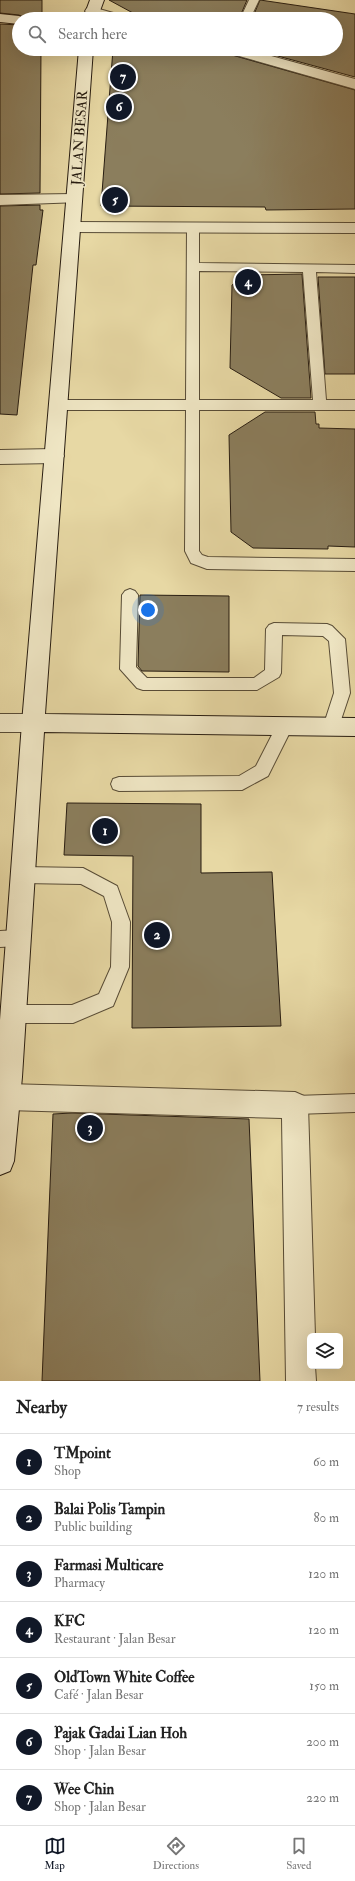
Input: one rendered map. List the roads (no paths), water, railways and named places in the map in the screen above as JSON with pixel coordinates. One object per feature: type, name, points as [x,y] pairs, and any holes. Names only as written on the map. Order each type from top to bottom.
[{"type":"street","points":[[93,10],[106,12]]},
{"type":"street","points":[[0,18],[12,19]]},
{"type":"street","name":"JALAN BESAR","points":[[23,875],[33,723],[85,56]]},
{"type":"street","points":[[257,56],[355,83]]},
{"type":"street","points":[[0,200],[74,199]]},
{"type":"street","points":[[72,227],[355,228]]},
{"type":"street","points":[[0,456],[54,456]]},
{"type":"street","points":[[0,723],[355,727]]},
{"type":"street","points":[[0,1161],[5,1083],[14,1014],[9,939],[23,875]]},
{"type":"street","points":[[5,1083],[295,1105],[302,1381]]},
{"type":"lane","points":[[248,12],[254,0]]},
{"type":"lane","points":[[193,227],[192,551],[196,559],[207,563],[355,565]]},
{"type":"lane","points":[[193,267],[355,269]]},
{"type":"lane","points":[[309,268],[320,405]]},
{"type":"lane","points":[[58,404],[355,405]]},
{"type":"lane","points":[[130,595],[128,669],[143,684],[257,684],[273,673],[274,629],[327,630],[337,639],[342,692],[331,727]]},
{"type":"lane","points":[[119,784],[242,783],[262,771],[285,726]]},
{"type":"lane","points":[[14,1014],[73,1014],[106,1000],[120,967],[121,922],[112,891],[83,876],[23,875]]},
{"type":"lane","points":[[295,1105],[355,1103]]},
{"type":"place","name":"Wee Chin","points":[[123,77]]},
{"type":"place","name":"Pajak Gadai Lian Hoh","points":[[119,107]]},
{"type":"place","name":"OldTown White Coffee","points":[[115,200]]},
{"type":"place","name":"KFC","points":[[248,282]]},
{"type":"place","name":"TMpoint","points":[[105,831]]},
{"type":"place","name":"Balai Polis Tampin","points":[[157,935]]},
{"type":"place","name":"Farmasi Multicare","points":[[90,1128]]}]
